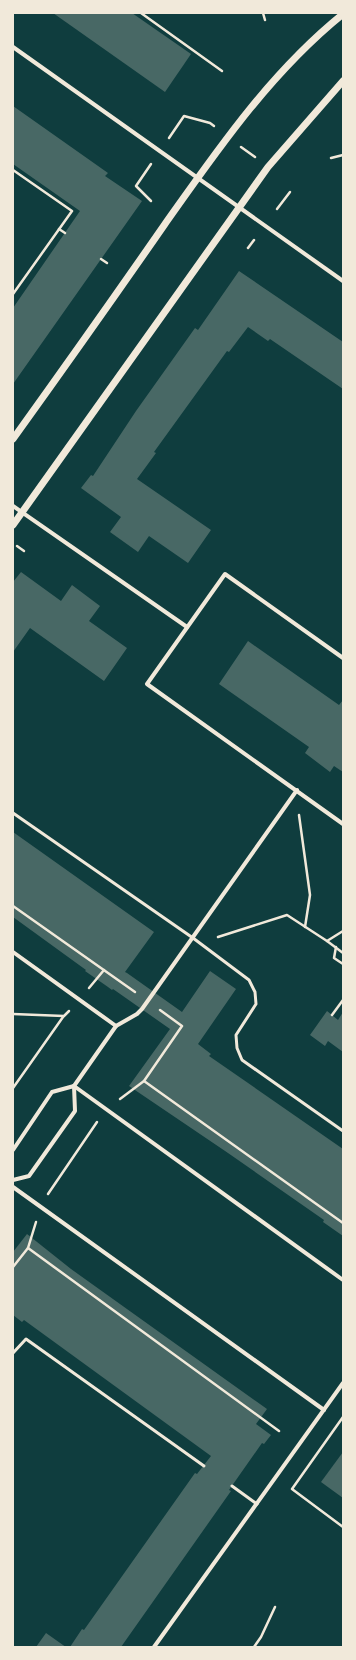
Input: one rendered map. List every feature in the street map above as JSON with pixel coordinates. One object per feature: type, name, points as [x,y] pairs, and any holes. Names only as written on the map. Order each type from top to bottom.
[{"type":"street","points":[[13,439],[227,136],[274,82],[324,30],[343,14]]},
{"type":"street","points":[[13,47],[343,280]]},
{"type":"street","points":[[13,525],[239,206],[268,167],[343,81]]},
{"type":"street","points":[[13,506],[187,627]]},
{"type":"street","points":[[343,658],[225,574],[147,684],[343,824]]},
{"type":"street","points":[[13,1180],[29,1176],[75,1111],[74,1086],[116,1026],[137,1014],[142,1009],[297,790]]},
{"type":"street","points":[[13,952],[116,1026]]},
{"type":"street","points":[[74,1086],[343,1280]]},
{"type":"street","points":[[13,1150],[52,1092],[74,1086]]},
{"type":"street","points":[[13,1187],[324,1410]]},
{"type":"street","points":[[154,1647],[343,1383]]},
{"type":"lane","points":[[13,813],[193,938],[249,980],[255,992],[256,1004],[236,1035],[236,1048],[242,1060],[343,1130]]},
{"type":"lane","points":[[13,1353],[26,1339],[204,1466]]},
{"type":"lane","points":[[232,1486],[257,1504]]},
{"type":"path","points":[[141,13],[222,71]]},
{"type":"path","points":[[263,13],[265,20]]},
{"type":"path","points":[[168,140],[184,116],[210,123],[216,127]]},
{"type":"path","points":[[239,145],[257,159]]},
{"type":"path","points":[[331,158],[343,155]]},
{"type":"path","points":[[151,200],[136,186],[152,163]]},
{"type":"path","points":[[13,170],[72,211],[13,294]]},
{"type":"path","points":[[277,209],[290,192]]},
{"type":"path","points":[[59,229],[65,234]]},
{"type":"path","points":[[248,248],[254,240]]},
{"type":"path","points":[[101,259],[106,263]]},
{"type":"path","points":[[17,546],[24,551]]},
{"type":"path","points":[[297,790],[310,894],[305,927]]},
{"type":"path","points":[[295,819],[304,817]]},
{"type":"path","points":[[13,906],[182,1026],[144,1081],[106,1110],[40,1206],[28,1248],[13,1267]]},
{"type":"path","points":[[213,933],[216,938],[287,915],[343,953]]},
{"type":"path","points":[[327,942],[343,931]]},
{"type":"path","points":[[336,948],[334,958],[343,964]]},
{"type":"path","points":[[97,979],[104,970]]},
{"type":"path","points":[[332,1015],[343,1000]]},
{"type":"path","points":[[13,1088],[64,1016]]},
{"type":"path","points":[[144,1081],[343,1223]]},
{"type":"path","points":[[28,1248],[279,1431]]},
{"type":"path","points":[[343,1417],[292,1489],[343,1527]]},
{"type":"path","points":[[254,1647],[261,1637],[275,1607]]},
{"type":"building","points":[[53,13],[132,13],[191,54],[165,92]]},
{"type":"building","points":[[13,106],[108,173],[105,176],[142,201],[13,384],[13,308],[80,211],[13,164]]},
{"type":"building","points":[[239,271],[343,342],[343,389],[270,339],[268,341],[248,327],[229,352],[227,351],[154,452],[156,453],[137,479],[211,530],[188,563],[149,536],[138,552],[110,532],[121,517],[81,488],[91,475],[93,476],[136,411],[195,328],[198,330]]},
{"type":"building","points":[[21,572],[61,601],[72,585],[100,606],[89,621],[127,648],[104,681],[30,628],[13,652],[13,582]]},
{"type":"building","points":[[248,641],[339,705],[343,700],[343,772],[334,766],[330,772],[305,753],[309,747],[219,684]]},
{"type":"building","points":[[13,832],[154,932],[125,972],[182,1012],[210,971],[236,989],[198,1044],[211,1054],[209,1056],[343,1149],[343,1236],[323,1222],[324,1220],[129,1086],[170,1029],[85,971],[86,970],[13,917]]},
{"type":"building","points":[[327,1011],[338,1020],[343,1012],[343,1052],[328,1041],[325,1046],[310,1035]]},
{"type":"building","points":[[27,1234],[71,1269],[267,1409],[256,1424],[271,1435],[264,1444],[262,1443],[229,1490],[231,1491],[121,1647],[70,1647],[82,1629],[84,1630],[195,1473],[197,1474],[211,1456],[24,1320],[22,1322],[13,1315],[13,1252]]},
{"type":"building","points":[[343,1452],[343,1498],[321,1482]]},
{"type":"building","points":[[46,1633],[63,1645],[66,1647],[36,1647]]}]
